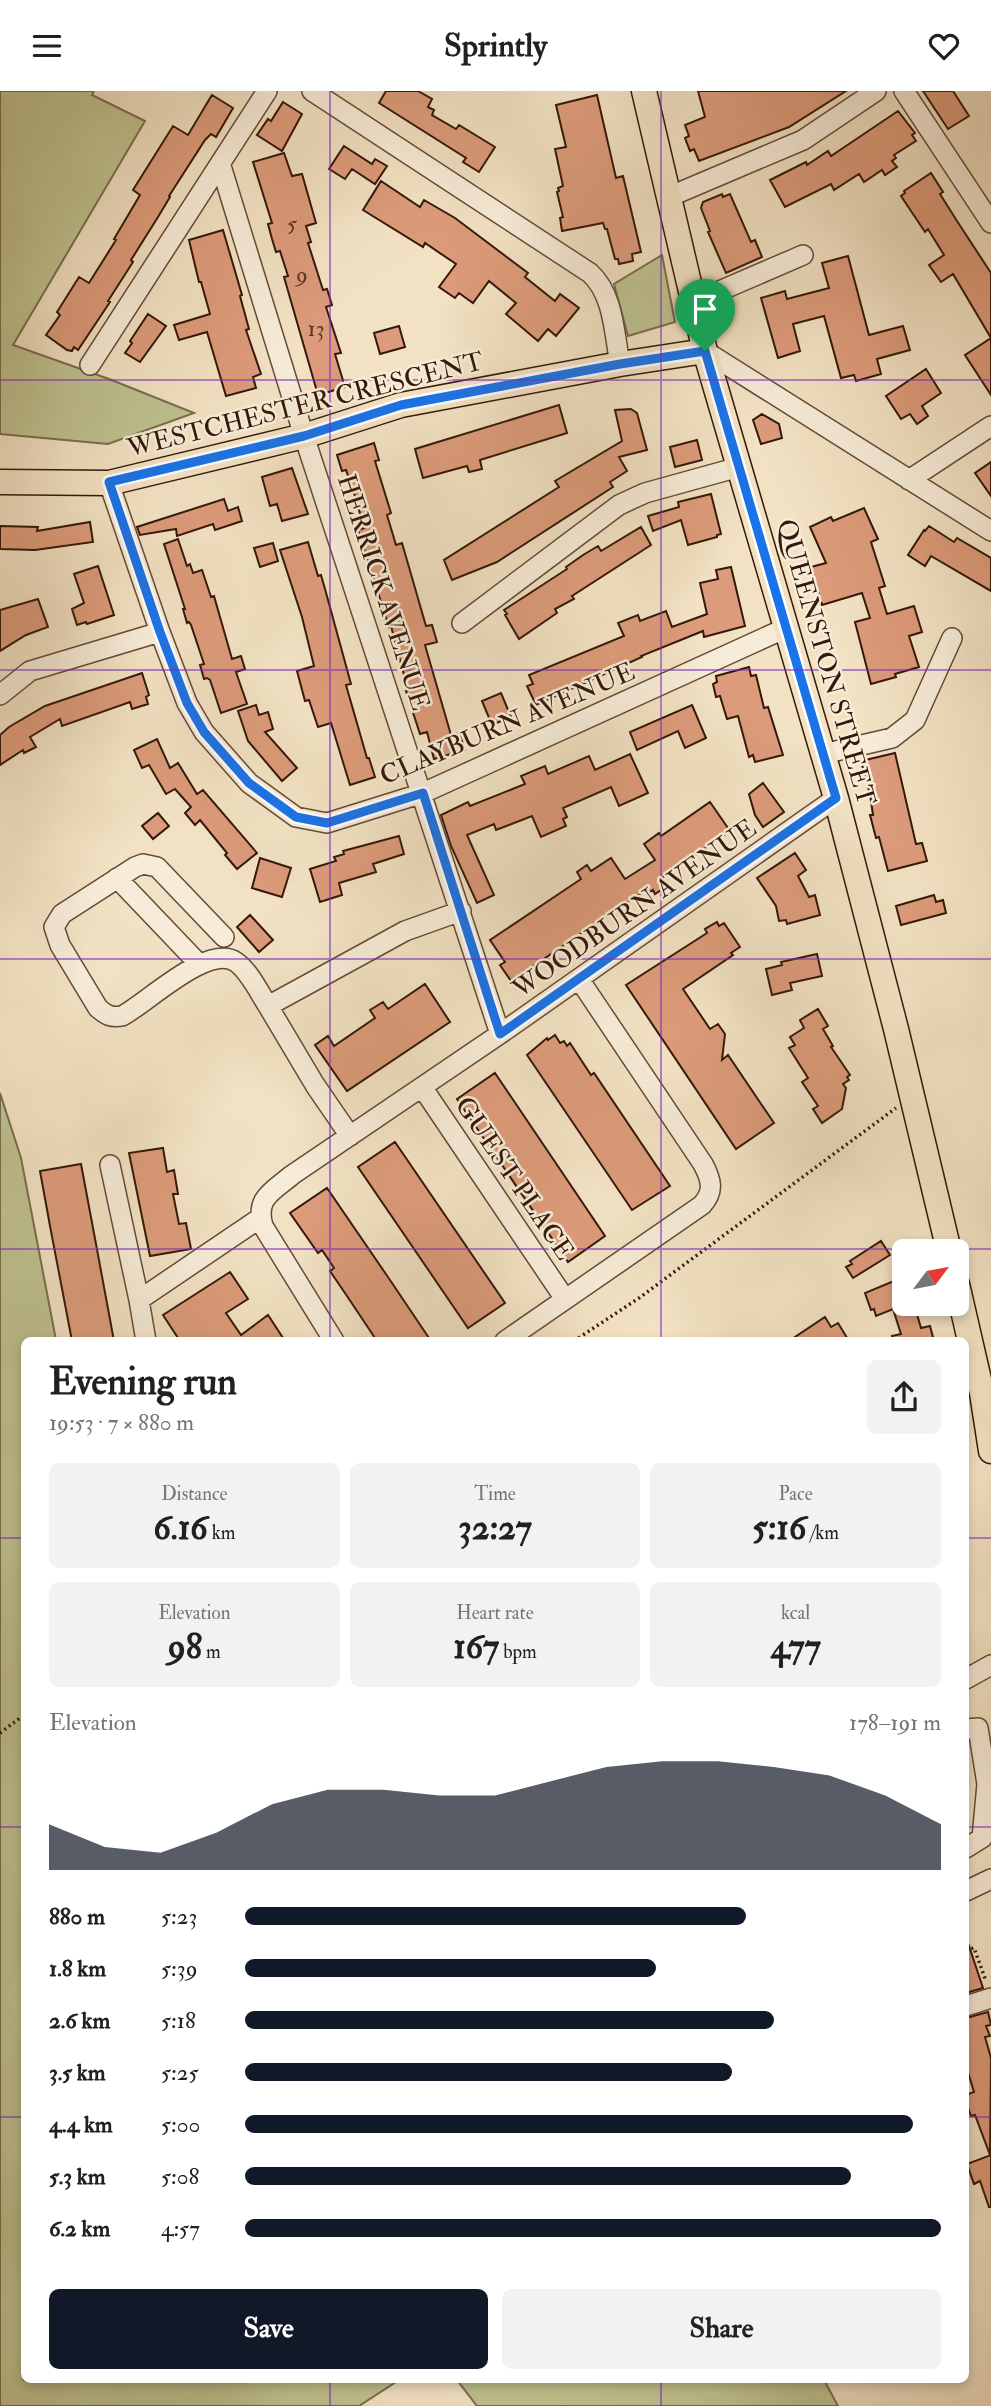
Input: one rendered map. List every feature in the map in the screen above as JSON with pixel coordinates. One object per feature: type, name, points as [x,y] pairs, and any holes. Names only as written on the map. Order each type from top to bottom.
[{"type":"main road","name":"QUEENSTON STREET","points":[[644,91],[671,196],[705,351],[836,798],[896,1029],[946,1239]]},
{"type":"main road","name":"WESTCHESTER CRESCENT","points":[[0,482],[109,482],[304,436],[401,405],[705,351]]},
{"type":"main road","points":[[963,1316],[966,1337]]},
{"type":"main road","points":[[970,1357],[990,1438]]},
{"type":"street","points":[[90,365],[267,91]]},
{"type":"street","points":[[671,196],[803,140],[876,91]]},
{"type":"street","points":[[904,91],[991,223]]},
{"type":"street","points":[[318,93],[590,273],[607,296],[620,364]]},
{"type":"street","name":"HERRICK AVENUE","points":[[221,166],[304,436],[500,1034]]},
{"type":"street","points":[[694,302],[803,255]]},
{"type":"street","points":[[705,351],[991,531]]},
{"type":"street","points":[[909,480],[991,426]]},
{"type":"street","points":[[462,623],[619,505],[645,493],[739,467]]},
{"type":"street","name":"CLAYBURN AVENUE","points":[[109,482],[187,703],[204,732],[249,783],[296,817],[327,823],[423,793],[786,628]]},
{"type":"street","points":[[0,695],[30,671],[160,632]]},
{"type":"street","points":[[823,754],[892,738],[915,720],[952,638]]},
{"type":"street","name":"WOODBURN AVENUE","points":[[139,1300],[260,1213],[266,1198],[283,1182],[500,1034],[836,798]]},
{"type":"street","points":[[224,937],[157,867],[143,864],[62,915],[54,927],[60,945],[98,1008],[106,1015],[114,1017],[122,1016],[199,964],[220,958],[236,962],[268,1006],[315,1085],[350,1136]]},
{"type":"street","points":[[117,878],[199,964]]},
{"type":"street","points":[[268,1006],[405,931],[461,911]]},
{"type":"street","points":[[511,1337],[702,1205],[712,1185],[703,1164],[579,979]]},
{"type":"street","name":"GUEST PLACE","points":[[422,1087],[565,1299]]},
{"type":"street","points":[[110,1165],[145,1337]]},
{"type":"street","points":[[260,1213],[267,1234],[331,1337]]},
{"type":"street","points":[[969,1677],[991,1665]]},
{"type":"street","points":[[969,1729],[978,1728],[989,1784],[982,1838],[969,1846]]},
{"type":"street","points":[[969,1890],[991,1879]]},
{"type":"street","points":[[969,2005],[989,1991]]},
{"type":"path","points":[[580,1337],[639,1298],[897,1107]]},
{"type":"path","points":[[0,1733],[21,1717]]},
{"type":"path","points":[[969,1949],[974,1948],[989,1991]]},
{"type":"green space","points":[[0,91],[94,91],[92,95],[145,121],[13,345],[194,413],[108,444],[0,434]]},
{"type":"green space","points":[[662,255],[675,322],[628,336],[614,284]]},
{"type":"green space","points":[[0,1093],[21,1158],[55,1337],[21,1337],[21,2383],[394,2383],[359,2406],[0,2406]]},
{"type":"green space","points":[[459,2383],[826,2383],[838,2406],[477,2406]]},
{"type":"building","points":[[386,91],[418,91],[432,99],[428,107],[434,110],[432,115],[456,129],[459,125],[495,147],[479,172],[463,162],[466,158],[379,103]]},
{"type":"building","points":[[698,91],[846,91],[789,127],[699,161],[694,149],[690,151],[685,138],[689,136],[685,125],[705,117]]},
{"type":"building","points":[[923,91],[953,91],[969,116],[948,129]]},
{"type":"building","points":[[212,95],[233,108],[216,137],[211,134],[205,140],[169,196],[108,301],[110,302],[78,350],[74,347],[72,351],[67,350],[46,335],[60,315],[57,312],[79,277],[89,283],[116,240],[114,239],[140,195],[133,190],[173,126],[188,135]]},
{"type":"building","points":[[597,95],[616,178],[623,176],[641,252],[632,254],[633,261],[619,264],[603,223],[562,231],[560,218],[563,217],[557,192],[558,188],[563,186],[555,149],[566,147],[556,105]]},
{"type":"building","points":[[283,102],[302,114],[282,151],[257,135],[268,119],[271,121]]},
{"type":"building","points":[[898,111],[915,133],[912,135],[916,141],[894,155],[896,158],[892,161],[897,167],[885,175],[882,170],[864,182],[859,174],[834,190],[831,184],[785,207],[770,180],[806,162],[807,165],[828,151],[831,156]]},
{"type":"building","points":[[344,146],[372,164],[375,159],[387,166],[375,184],[352,169],[345,179],[329,169]]},
{"type":"building","points":[[284,153],[292,176],[302,174],[316,223],[306,226],[311,242],[308,243],[323,290],[327,289],[332,305],[326,307],[341,353],[335,354],[345,387],[318,395],[284,277],[288,276],[280,251],[276,252],[272,239],[268,224],[272,223],[253,162]]},
{"type":"building","points":[[931,173],[943,192],[940,194],[991,273],[991,338],[953,274],[941,282],[929,265],[944,255],[928,229],[925,232],[901,196],[904,191]]},
{"type":"building","points":[[381,181],[420,207],[424,200],[455,218],[528,273],[525,277],[555,301],[560,294],[579,308],[556,336],[548,329],[538,341],[506,314],[516,303],[489,281],[473,303],[459,293],[455,298],[439,287],[456,264],[425,243],[423,247],[363,210]]},
{"type":"building","points":[[722,194],[723,197],[730,194],[751,242],[755,240],[762,257],[726,273],[701,208],[703,202]]},
{"type":"building","points":[[223,230],[242,295],[240,296],[249,329],[246,330],[261,374],[253,377],[256,388],[226,396],[207,332],[179,340],[174,325],[210,314],[189,240]]},
{"type":"building","points":[[848,256],[869,335],[903,326],[910,350],[877,359],[881,374],[856,381],[854,375],[841,378],[824,316],[793,324],[800,351],[778,358],[761,298],[785,291],[787,299],[829,288],[822,263]]},
{"type":"building","points":[[148,314],[166,326],[140,362],[125,353]]},
{"type":"building","points":[[399,326],[405,347],[380,354],[374,333]]},
{"type":"building","points":[[991,338],[991,395],[965,355]]},
{"type":"building","points":[[926,369],[941,393],[922,406],[928,416],[917,424],[910,414],[901,419],[886,396]]},
{"type":"building","points":[[559,405],[567,433],[480,460],[482,469],[469,472],[467,466],[423,478],[415,449]]},
{"type":"building","points":[[631,409],[637,413],[647,450],[619,457],[627,471],[610,482],[613,487],[497,562],[452,580],[444,560],[559,487],[555,481],[622,441],[615,410]]},
{"type":"building","points":[[762,414],[779,424],[782,438],[761,444],[753,420]]},
{"type":"building","points":[[697,440],[702,460],[675,467],[670,447]]},
{"type":"building","points":[[374,443],[379,460],[375,461],[391,513],[387,515],[396,545],[402,543],[426,626],[432,625],[437,642],[425,645],[451,735],[460,733],[465,750],[434,759],[427,732],[420,734],[406,691],[408,690],[391,626],[389,627],[358,530],[364,528],[355,496],[346,470],[342,471],[337,455]]},
{"type":"building","points":[[991,462],[991,496],[975,473]]},
{"type":"building","points":[[292,468],[308,514],[282,521],[277,504],[270,506],[262,477]]},
{"type":"building","points":[[711,494],[721,534],[717,537],[688,545],[681,520],[653,531],[648,516],[679,507],[678,502]]},
{"type":"building","points":[[224,499],[228,511],[238,507],[242,521],[215,530],[213,524],[177,536],[176,529],[140,535],[137,527]]},
{"type":"building","points":[[864,508],[878,539],[871,542],[885,586],[879,588],[887,614],[914,606],[922,632],[909,636],[919,667],[871,684],[855,622],[870,618],[862,593],[822,605],[811,567],[826,563],[810,527],[831,517],[833,521]]},
{"type":"building","points":[[90,522],[93,542],[35,550],[0,549],[0,526],[38,527],[37,531]]},
{"type":"building","points":[[929,526],[954,542],[957,538],[991,558],[991,591],[931,556],[925,566],[908,555]]},
{"type":"building","points":[[641,527],[651,545],[572,596],[574,599],[555,609],[557,613],[519,639],[504,610],[567,569],[566,567],[583,555],[598,546],[601,551]]},
{"type":"building","points":[[178,539],[187,566],[190,564],[193,573],[202,570],[211,597],[214,596],[232,659],[241,656],[245,669],[236,672],[247,704],[221,713],[210,680],[204,679],[200,665],[204,664],[191,625],[187,623],[164,544]]},
{"type":"building","points":[[308,542],[318,576],[321,575],[325,589],[351,684],[346,685],[375,777],[350,785],[331,723],[318,727],[309,700],[305,701],[297,671],[314,666],[302,617],[280,550]]},
{"type":"building","points":[[273,543],[278,561],[260,567],[254,548]]},
{"type":"building","points":[[98,566],[114,615],[77,625],[72,609],[84,603],[74,574]]},
{"type":"building","points":[[731,567],[745,626],[704,637],[703,631],[641,656],[536,705],[527,686],[533,684],[529,675],[624,636],[618,623],[638,615],[640,621],[666,611],[672,627],[707,614],[700,583],[718,579],[716,570]]},
{"type":"building","points":[[38,599],[48,627],[26,635],[0,651],[0,610]]},
{"type":"building","points":[[749,667],[751,676],[756,675],[764,708],[768,707],[783,755],[755,762],[753,755],[749,757],[738,716],[727,719],[713,684],[717,682],[716,676]]},
{"type":"building","points":[[142,673],[149,695],[146,697],[148,704],[132,709],[130,702],[62,726],[60,719],[30,737],[36,747],[24,753],[23,750],[0,765],[0,735],[9,727],[45,706]]},
{"type":"building","points":[[501,693],[511,717],[492,725],[482,701]]},
{"type":"building","points":[[256,705],[259,715],[268,712],[273,729],[265,732],[297,768],[282,781],[248,741],[238,711]]},
{"type":"building","points":[[692,705],[706,738],[685,748],[678,731],[637,750],[630,732]]},
{"type":"building","points":[[157,739],[170,768],[178,763],[197,794],[203,790],[257,853],[237,869],[200,820],[195,825],[185,813],[191,807],[175,789],[166,794],[149,765],[142,768],[134,750]]},
{"type":"building","points":[[895,753],[916,844],[922,843],[927,861],[888,871],[870,815],[873,815],[870,794],[861,761]]},
{"type":"building","points":[[630,754],[648,793],[619,806],[611,787],[563,808],[567,817],[563,819],[566,826],[541,837],[532,816],[496,830],[494,824],[467,835],[494,895],[477,903],[451,846],[441,815],[468,802],[470,806],[525,784],[521,776],[545,766],[548,774],[589,756],[595,770]]},
{"type":"building","points":[[763,783],[784,812],[763,827],[755,815],[749,794]]},
{"type":"building","points":[[710,802],[730,831],[662,878],[667,886],[655,894],[653,890],[648,893],[646,890],[511,981],[500,965],[505,962],[490,940],[581,879],[577,872],[587,865],[591,871],[611,858],[625,879],[655,860],[644,844],[659,833],[661,836]]},
{"type":"building","points":[[158,813],[169,826],[153,839],[142,826]]},
{"type":"building","points":[[399,836],[404,854],[373,864],[376,872],[339,883],[342,895],[320,902],[310,869],[336,861],[334,857],[344,854],[343,851]]},
{"type":"building","points":[[795,853],[806,870],[798,876],[809,897],[815,895],[820,915],[787,924],[786,920],[779,921],[776,906],[757,878]]},
{"type":"building","points":[[260,858],[291,868],[282,897],[252,888]]},
{"type":"building","points":[[934,895],[936,902],[943,900],[946,913],[901,925],[896,906]]},
{"type":"building","points":[[250,915],[273,940],[259,952],[237,927]]},
{"type":"building","points":[[717,922],[719,926],[724,923],[740,947],[731,953],[733,955],[683,989],[710,1029],[718,1024],[725,1034],[722,1060],[728,1055],[774,1123],[736,1149],[626,985],[707,933],[705,929]]},
{"type":"building","points":[[817,954],[822,976],[790,983],[792,990],[772,995],[766,969],[782,965],[781,962]]},
{"type":"building","points":[[425,984],[450,1022],[347,1091],[315,1045],[328,1036],[334,1046],[375,1018],[370,1010],[383,1002],[388,1009]]},
{"type":"building","points":[[818,1009],[828,1026],[823,1029],[833,1046],[831,1047],[850,1075],[847,1077],[849,1080],[843,1084],[846,1088],[842,1109],[822,1123],[813,1109],[818,1106],[802,1082],[808,1078],[789,1048],[795,1045],[790,1037],[804,1028],[800,1020]]},
{"type":"building","points":[[555,1035],[560,1043],[564,1041],[567,1046],[570,1043],[591,1075],[594,1073],[670,1186],[632,1210],[527,1055],[547,1038],[548,1040]]},
{"type":"building","points":[[495,1073],[605,1236],[568,1262],[457,1099]]},
{"type":"building","points":[[395,1142],[505,1303],[468,1328],[358,1167]]},
{"type":"building","points":[[163,1148],[167,1172],[174,1170],[178,1194],[173,1194],[179,1224],[186,1223],[191,1249],[150,1256],[129,1153]]},
{"type":"building","points":[[81,1164],[113,1337],[71,1337],[40,1171]]},
{"type":"building","points":[[327,1188],[428,1337],[374,1337],[330,1271],[334,1268],[322,1250],[318,1253],[290,1213]]},
{"type":"building","points":[[881,1241],[890,1255],[853,1278],[846,1267],[852,1264],[850,1261]]},
{"type":"building","points":[[230,1272],[248,1299],[226,1313],[241,1335],[268,1315],[282,1337],[177,1337],[163,1315]]},
{"type":"building","points":[[892,1282],[892,1309],[876,1316],[874,1309],[871,1310],[865,1293]]},
{"type":"building","points":[[895,1316],[918,1316],[921,1328],[930,1326],[933,1337],[892,1337],[901,1334]]},
{"type":"building","points":[[825,1317],[831,1327],[838,1323],[847,1337],[795,1337]]},
{"type":"building","points":[[969,1946],[983,1988],[969,1992]]},
{"type":"building","points":[[988,2012],[991,2025],[986,2026],[990,2036],[985,2037],[991,2058],[990,2155],[975,2115],[971,2116],[969,2111],[969,2094],[974,2092],[969,2076],[969,2017]]},
{"type":"building","points":[[991,2155],[991,2207],[980,2181],[974,2184],[969,2163]]},
{"type":"route","points":[[705,351],[836,798],[500,1034],[423,793],[327,823],[296,817],[249,783],[204,732],[187,703],[109,482],[304,436],[401,405],[705,351]]}]
